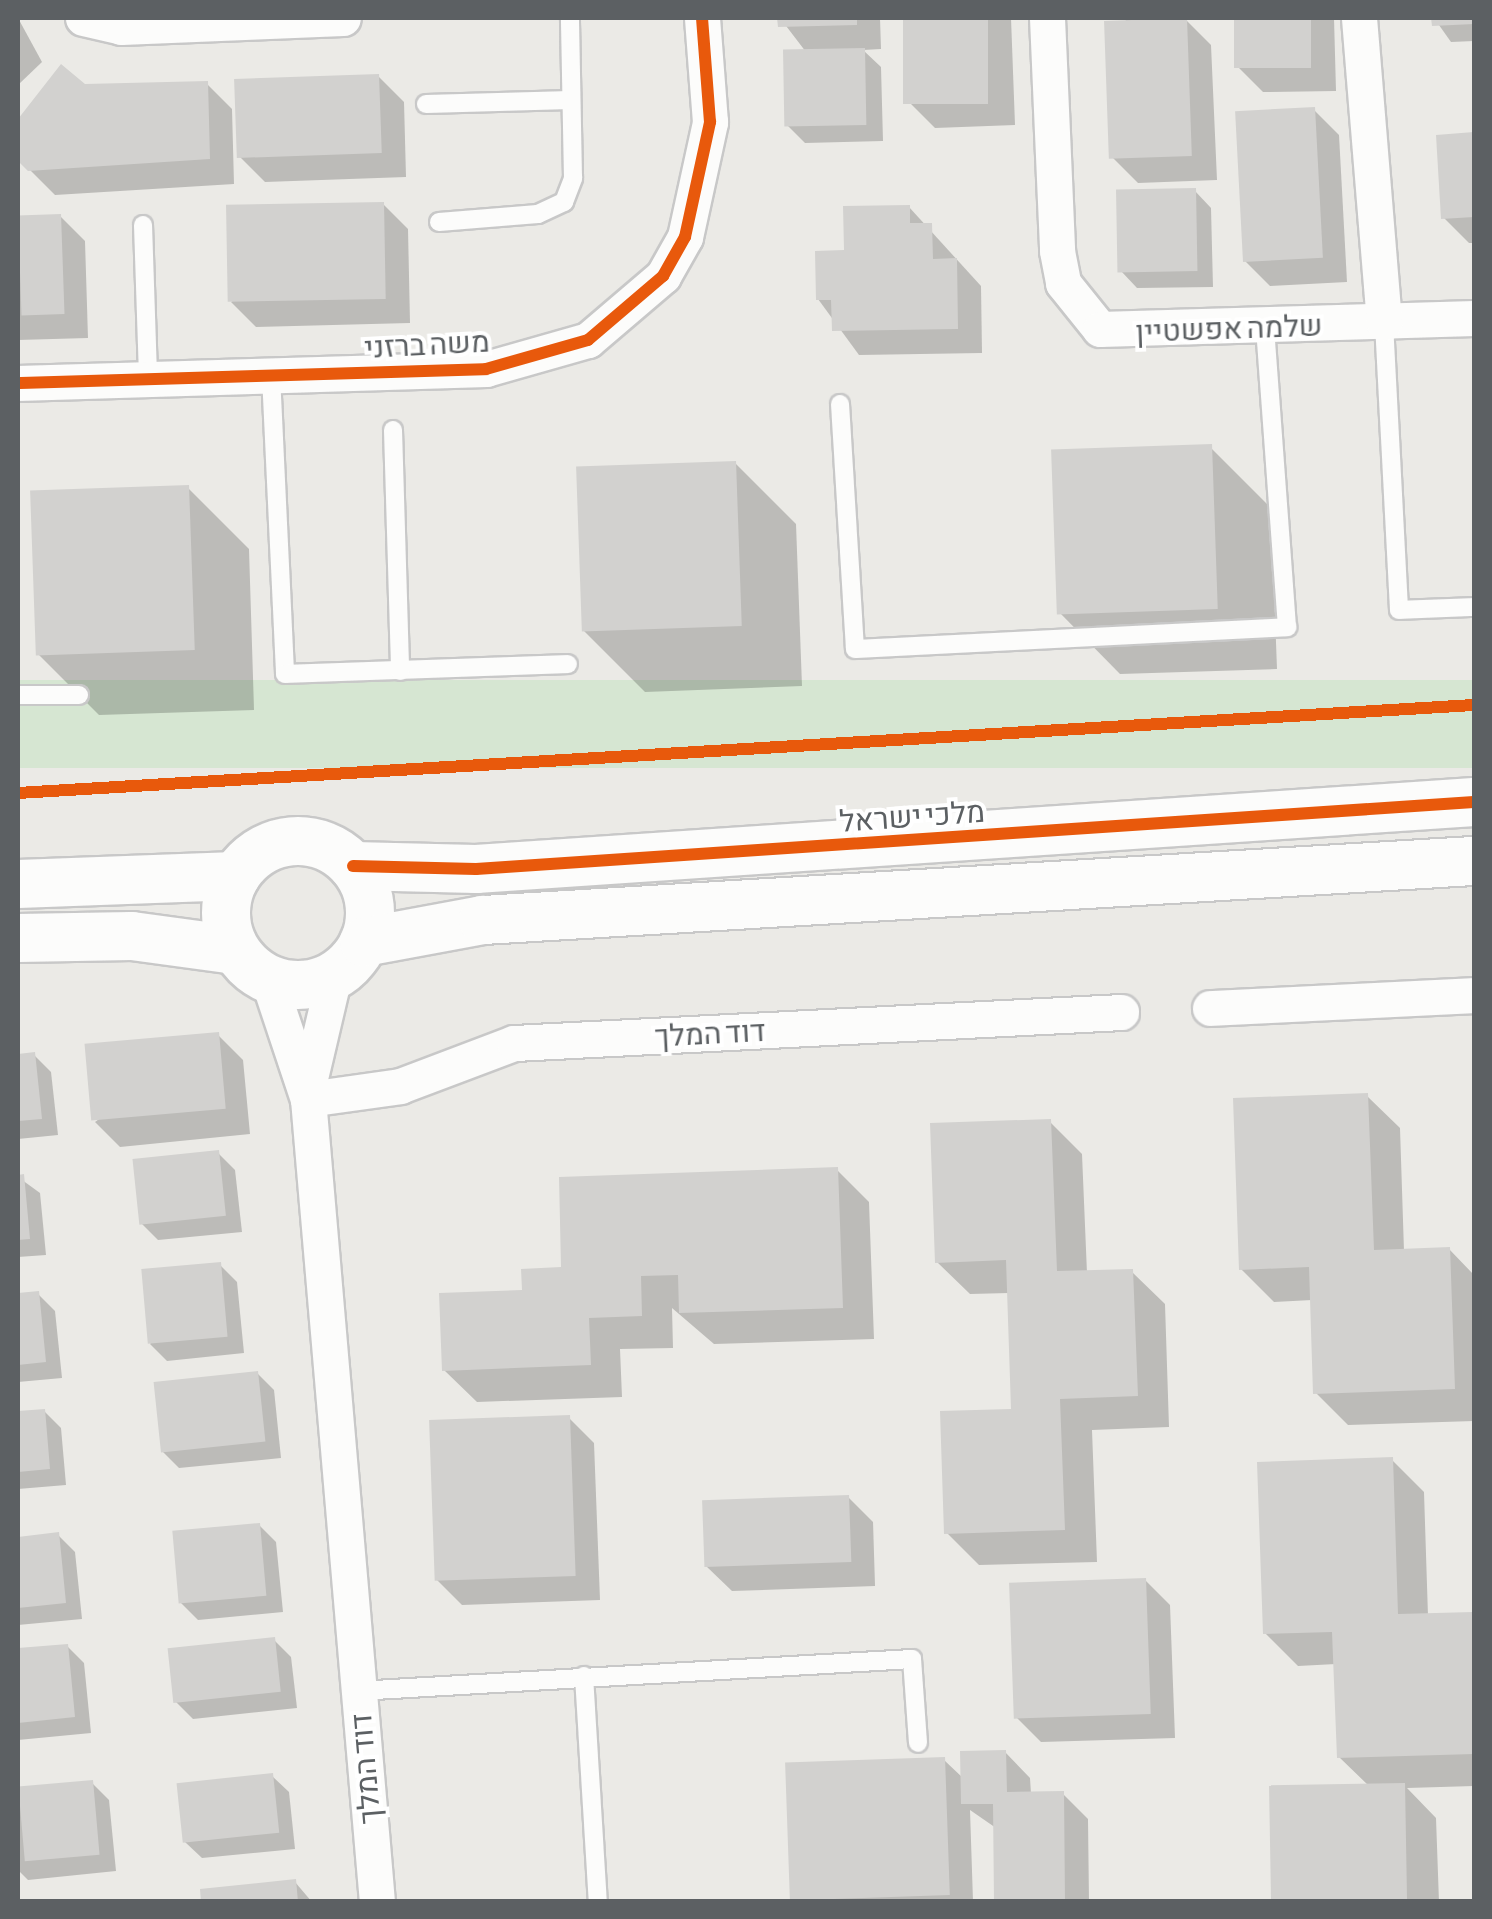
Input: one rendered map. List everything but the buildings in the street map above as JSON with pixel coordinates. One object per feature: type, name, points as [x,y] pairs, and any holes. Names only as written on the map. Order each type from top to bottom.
[{"type":"street","points":[[83,18],[121,27],[343,18]]},
{"type":"street","name":"משה ברזני","points":[[18,383],[486,370],[588,340],[628,310],[663,276],[702,183],[710,122],[702,18]]},
{"type":"street","name":"שלמה אפשטיין","points":[[1047,18],[1056,251],[1080,310],[1100,328],[1132,334],[1474,318]]},
{"type":"street","points":[[1359,18],[1384,323]]},
{"type":"street","name":"מלכי ישראל","points":[[354,866],[476,869],[1474,802]]},
{"type":"street","points":[[252,964],[226,907],[236,876],[259,852],[290,841],[325,846],[354,866],[370,908],[349,959]]},
{"type":"street","points":[[18,938],[132,936],[252,964],[301,985],[349,959],[483,920],[1474,861]]},
{"type":"street","points":[[18,884],[236,876]]},
{"type":"street","name":"דוד המלך","points":[[308,1099],[349,959]]},
{"type":"street","name":"דוד המלך","points":[[252,964],[308,1099],[377,1902]]},
{"type":"street","points":[[1210,1008],[1474,994]]},
{"type":"street","name":"דוד המלך","points":[[308,1099],[400,1086],[514,1043],[1121,1012]]},
{"type":"lane","points":[[439,222],[538,214],[564,202],[572,178],[570,18]]},
{"type":"lane","points":[[426,104],[571,100]]},
{"type":"lane","points":[[143,226],[148,379]]},
{"type":"lane","points":[[1384,323],[1399,610],[1474,607]]},
{"type":"lane","points":[[840,404],[855,649],[1287,627],[1266,328]]},
{"type":"lane","points":[[271,375],[285,674],[568,664]]},
{"type":"lane","points":[[394,430],[400,671]]},
{"type":"lane","points":[[18,695],[79,695]]},
{"type":"lane","points":[[357,1690],[912,1660],[918,1743]]},
{"type":"lane","points":[[584,1676],[598,1902]]},
{"type":"green space","points":[[18,680],[1474,680],[1474,768],[18,768]]},
{"type":"cycle path","points":[[18,383],[486,369],[588,340],[663,276],[685,237],[710,122],[702,18]]},
{"type":"cycle path","points":[[18,793],[1474,705]]},
{"type":"cycle path","points":[[353,866],[476,869],[1474,802]]}]
